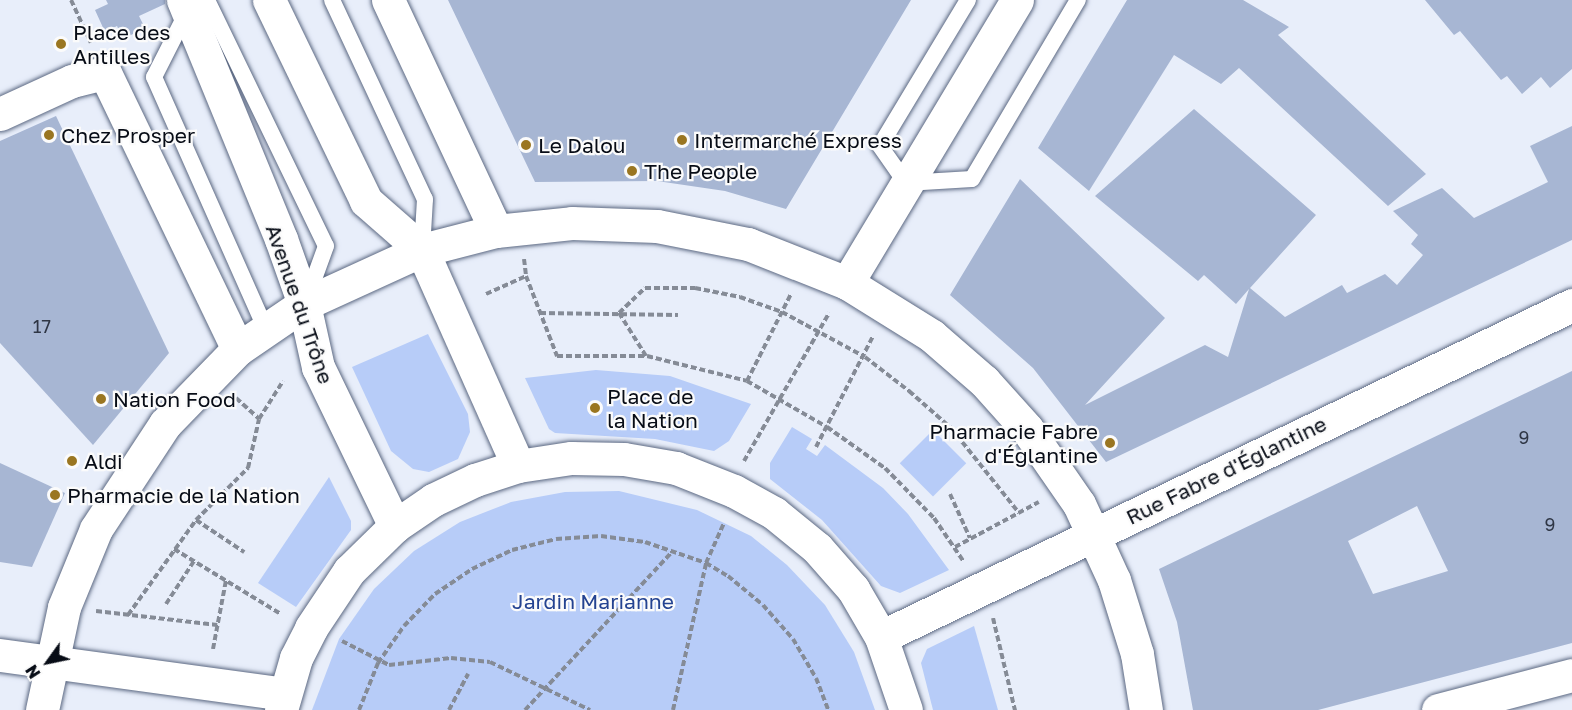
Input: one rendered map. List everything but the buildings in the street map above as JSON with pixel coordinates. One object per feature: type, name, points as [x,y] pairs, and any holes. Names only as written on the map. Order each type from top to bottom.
[{"type":"street","points":[[269,0],[366,201],[422,250],[518,466]]},
{"type":"street","points":[[388,0],[496,231]]},
{"type":"street","points":[[847,283],[1017,0]]},
{"type":"street","name":"Avenue du Trône","points":[[192,4],[304,304],[318,367],[395,526]]},
{"type":"street","points":[[0,114],[72,81],[105,73],[238,349]]},
{"type":"street","points":[[42,710],[50,661],[68,594],[96,529],[165,424],[238,349],[265,327],[304,304],[422,250],[496,231],[572,224],[657,226],[748,244],[847,283],[932,336],[984,381],[1028,429],[1094,533],[1114,580],[1137,654],[1146,710]]},
{"type":"street","name":"Rue Fabre d'Églantine","points":[[881,637],[1572,305]]},
{"type":"street","points":[[0,655],[50,661],[283,702],[311,628],[335,590],[356,563],[395,526],[433,500],[475,480],[518,466],[571,458],[624,459],[676,468],[734,491],[774,513],[817,548],[853,589],[881,637],[906,710]]},
{"type":"street","points":[[1438,710],[1572,675]]},
{"type":"lane","points":[[332,0],[425,199],[422,250]]},
{"type":"lane","points":[[968,0],[880,146],[906,183],[972,179],[1078,0]]},
{"type":"lane","name":"Avenue du Trône","points":[[192,4],[154,77],[265,327]]},
{"type":"path","points":[[71,0],[105,73]]},
{"type":"path","points":[[523,258],[526,276],[557,356],[646,356],[747,381],[827,427],[885,468],[910,492],[955,546],[964,562]]},
{"type":"path","points":[[486,294],[526,276]]},
{"type":"path","points":[[619,313],[645,288],[695,288],[740,297],[782,312],[865,357],[951,428],[1019,513]]},
{"type":"path","points":[[747,381],[792,292]]},
{"type":"path","points":[[540,313],[678,315]]},
{"type":"path","points":[[619,313],[646,356]]},
{"type":"path","points":[[742,465],[829,313]]},
{"type":"path","points":[[816,447],[865,357],[874,334]]},
{"type":"path","points":[[128,615],[196,520],[248,468],[259,419],[283,381]]},
{"type":"path","points":[[236,397],[259,419]]},
{"type":"path","points":[[950,494],[970,538]]},
{"type":"path","points":[[955,546],[1041,501]]},
{"type":"path","points":[[196,520],[244,552]]},
{"type":"path","points":[[673,710],[706,563],[724,522]]},
{"type":"path","points":[[359,710],[378,663],[404,626],[435,594],[471,568],[512,550],[556,539],[601,536],[645,542],[706,563],[764,605],[793,639],[816,678],[828,710]]},
{"type":"path","points":[[174,549],[290,619]]},
{"type":"path","points":[[525,710],[672,552]]},
{"type":"path","points":[[166,604],[194,561]]},
{"type":"path","points":[[213,649],[226,580]]},
{"type":"path","points":[[93,611],[217,626]]},
{"type":"path","points":[[992,617],[1016,710]]},
{"type":"path","points":[[339,639],[378,663],[405,665],[471,658],[547,687],[590,710]]},
{"type":"path","points":[[449,710],[468,675]]},
{"type":"green space","points":[[428,334],[468,414],[470,432],[458,459],[429,472],[413,469],[391,451],[352,367]]},
{"type":"green space","points":[[596,370],[670,376],[751,404],[729,441],[714,451],[655,439],[555,433],[549,429],[525,378]]},
{"type":"green space","points":[[792,427],[812,439],[806,449],[817,456],[825,445],[883,488],[908,514],[949,570],[900,593],[881,586],[822,520],[770,479],[770,463]]},
{"type":"green space","points":[[933,430],[966,463],[933,496],[900,463]]},
{"type":"green space","points":[[329,477],[351,521],[351,530],[296,607],[258,583]]},
{"type":"green space","name":"Jardin Marianne","points":[[619,491],[697,510],[751,536],[787,565],[825,605],[854,652],[875,710],[312,710],[339,639],[374,589],[414,551],[460,522],[511,502],[565,492]]},
{"type":"green space","points":[[974,626],[998,710],[933,710],[921,663],[927,649]]},
{"type":"place","name":"Place des Antilles","points":[[61,44]]},
{"type":"place","name":"Chez Prosper","points":[[49,135]]},
{"type":"place","name":"Intermarché Express","points":[[682,140]]},
{"type":"place","name":"Le Dalou","points":[[526,145]]},
{"type":"place","name":"The People","points":[[632,171]]},
{"type":"place","name":"Nation Food","points":[[101,399]]},
{"type":"place","name":"Place de la Nation","points":[[595,408]]},
{"type":"place","name":"Pharmacie Fabre d'Églantine","points":[[1110,443]]},
{"type":"place","name":"Aldi","points":[[72,461]]},
{"type":"place","name":"Pharmacie de la Nation","points":[[55,495]]}]
